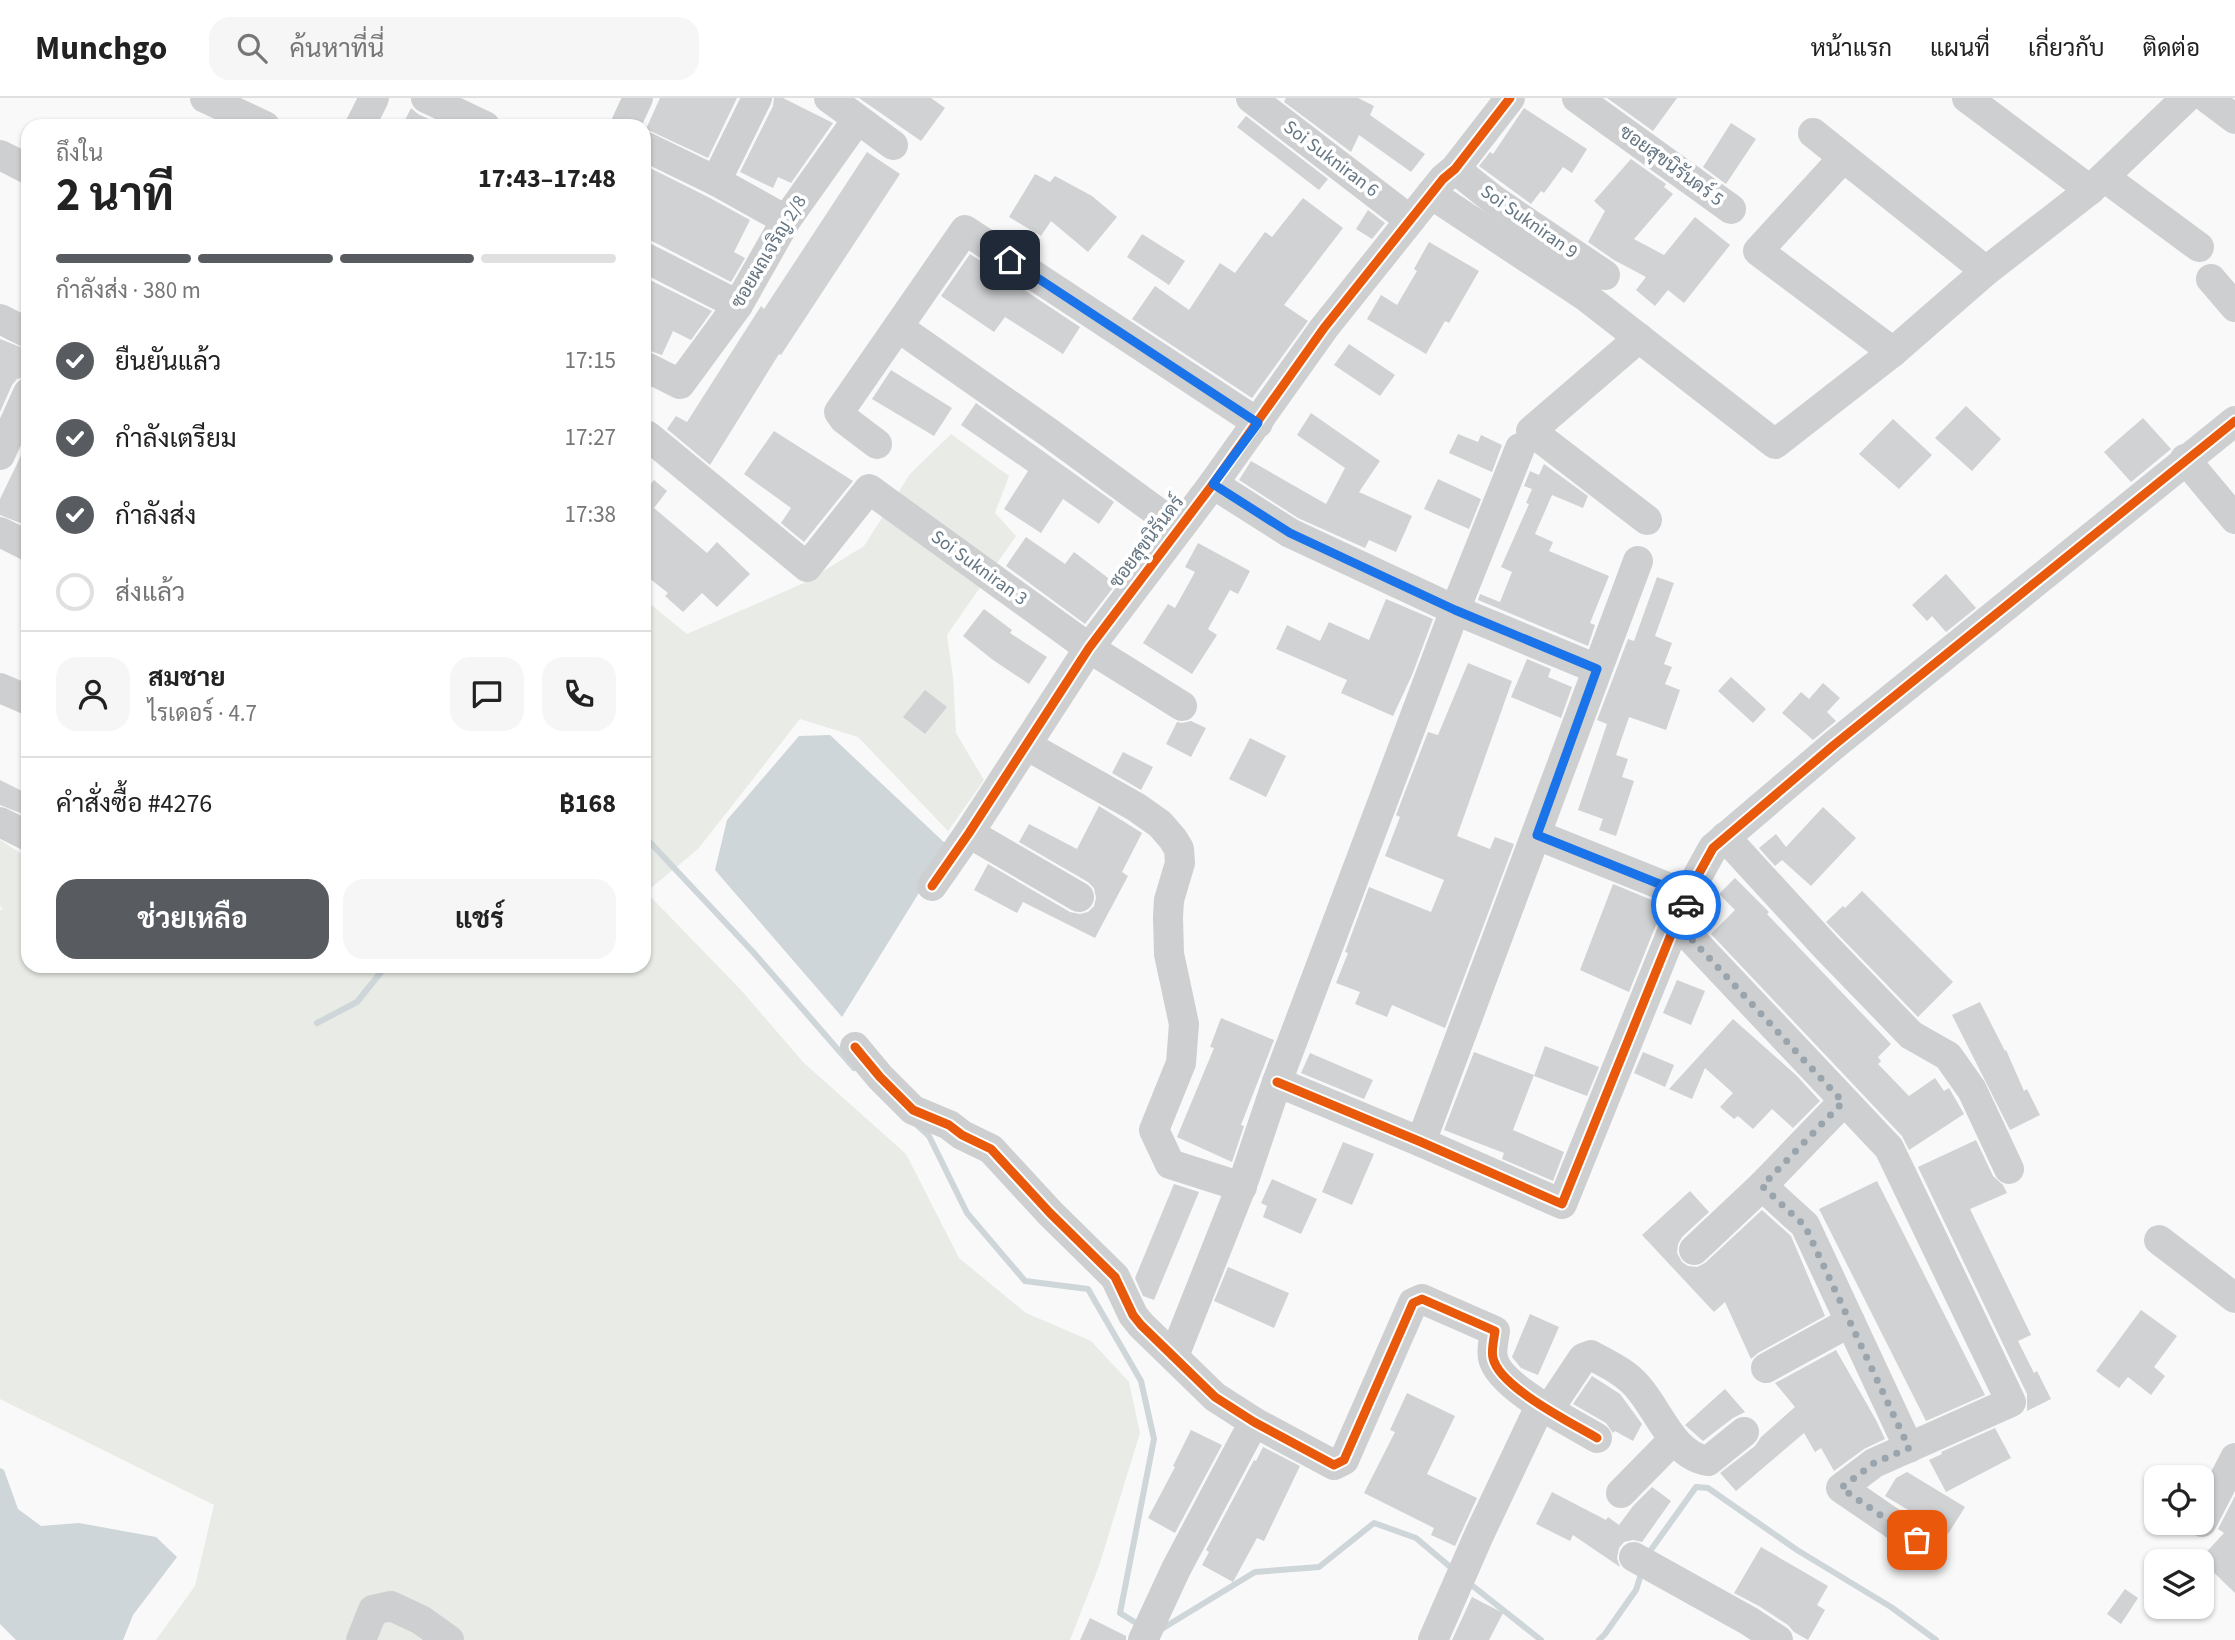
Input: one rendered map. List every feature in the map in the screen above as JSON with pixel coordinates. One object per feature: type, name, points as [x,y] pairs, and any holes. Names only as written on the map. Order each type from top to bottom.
[{"type":"street","points":[[205,98],[250,119]]},
{"type":"street","points":[[364,119],[374,98]]},
{"type":"street","points":[[426,98],[470,119]]},
{"type":"street","points":[[628,119],[638,98]]},
{"type":"street","points":[[716,181],[757,98]]},
{"type":"street","points":[[829,98],[893,145]]},
{"type":"street","name":"Soi Sukniran 6","points":[[1251,98],[1410,220]]},
{"type":"street","name":"ซอยสุขนิรันดร์","points":[[932,886],[1089,648],[1258,423],[1324,328],[1510,98]]},
{"type":"street","name":"ซอยสุขนิรันดร์ 5","points":[[1577,98],[1731,209]]},
{"type":"street","points":[[1967,98],[2199,247]]},
{"type":"street","points":[[1431,194],[1585,296],[1775,444],[1893,352],[1986,271],[2097,183],[2186,98]]},
{"type":"street","points":[[2207,98],[2235,119]]},
{"type":"street","name":"ซอยผถเจริญ 2/8","points":[[651,370],[680,384],[738,305],[786,220],[857,120]]},
{"type":"street","points":[[1813,133],[1986,271]]},
{"type":"street","points":[[651,149],[716,181],[786,220]]},
{"type":"street","points":[[0,155],[21,166]]},
{"type":"street","points":[[1843,158],[1758,251],[1893,352]]},
{"type":"street","name":"Soi Sukniran 9","points":[[1455,169],[1494,200],[1605,275]]},
{"type":"street","points":[[877,443],[844,419],[839,412],[965,230],[1258,423]]},
{"type":"street","points":[[651,261],[738,305]]},
{"type":"street","points":[[2211,279],[2235,307]]},
{"type":"street","points":[[0,319],[21,330]]},
{"type":"street","points":[[898,327],[1179,528]]},
{"type":"street","points":[[1639,338],[1531,431],[1647,520]]},
{"type":"street","points":[[10,438],[21,410]]},
{"type":"street","points":[[1277,1082],[1562,1204],[1687,895],[1713,848],[1834,745],[2235,421]]},
{"type":"street","name":"Soi Sukniran 3","points":[[651,438],[807,567],[869,489],[1089,648],[1182,706]]},
{"type":"street","points":[[1174,1356],[1242,1187],[1277,1082],[1455,610],[1520,448]]},
{"type":"street","points":[[2185,459],[2235,519]]},
{"type":"street","points":[[1213,484],[1290,533],[1455,610],[1597,669]]},
{"type":"street","points":[[0,532],[21,542]]},
{"type":"street","points":[[1421,1142],[1639,561]]},
{"type":"street","points":[[0,688],[21,697]]},
{"type":"street","points":[[1026,745],[1136,807],[1160,824],[1179,849],[1180,863],[1169,900],[1168,917],[1169,954],[1184,1024],[1181,1063],[1154,1130],[1170,1164],[1242,1187]]},
{"type":"street","points":[[0,822],[21,832]]},
{"type":"street","points":[[969,833],[1079,897]]},
{"type":"street","points":[[1537,835],[1687,895]]},
{"type":"street","points":[[1725,837],[1911,1035],[1948,1056],[1972,1090],[2009,1169]]},
{"type":"street","points":[[1687,895],[1685,932],[1889,1148],[2011,1402],[1874,1463],[1841,1488],[1917,1540]]},
{"type":"street","points":[[855,1047],[913,1110],[949,1125],[962,1135],[991,1149],[1050,1213],[1115,1277],[1133,1315],[1215,1397],[1254,1422],[1334,1465],[1344,1460],[1413,1303],[1422,1299],[1495,1331],[1493,1359],[1504,1377],[1518,1390],[1597,1438]]},
{"type":"street","points":[[1694,1250],[1762,1186],[1843,1102]]},
{"type":"street","points":[[1762,1186],[1805,1226],[1909,1448]]},
{"type":"street","points":[[2159,1240],[2235,1298]]},
{"type":"street","points":[[1766,1368],[1850,1322]]},
{"type":"street","points":[[1433,1640],[1479,1535],[1545,1406],[1583,1358],[1591,1355],[1628,1377],[1639,1387],[1673,1440],[1700,1460],[1708,1461],[1744,1432]]},
{"type":"street","points":[[1146,1632],[1254,1422]]},
{"type":"street","points":[[1620,1493],[1673,1440]]},
{"type":"street","points":[[2214,1498],[2235,1459]]},
{"type":"street","points":[[1634,1557],[1778,1640]]},
{"type":"street","points":[[361,1640],[373,1610],[391,1606],[421,1620],[449,1640]]},
{"type":"shaded area","points":[[951,434],[1009,476],[995,513],[1016,536],[947,635],[953,677],[956,733],[984,780],[948,831],[858,737],[800,719],[698,849],[651,888],[651,605],[687,634],[804,583],[864,546],[910,474]]},
{"type":"shaded area","points":[[830,735],[948,846],[842,1017],[715,870],[727,820],[799,736]]},
{"type":"shaded area","points":[[0,840],[21,854],[21,973],[651,973],[651,897],[741,990],[803,1062],[906,1154],[959,1258],[1026,1313],[1091,1341],[1129,1382],[1140,1433],[1099,1566],[1070,1640],[156,1640],[195,1586],[214,1505],[0,1399],[0,910],[3,909],[0,906]]},
{"type":"shaded area","points":[[0,1468],[4,1470],[18,1509],[41,1526],[79,1523],[156,1537],[177,1557],[133,1615],[123,1640],[16,1640],[0,1624]]},
{"type":"building","points":[[660,98],[737,98],[708,158],[651,131],[651,119]]},
{"type":"building","points":[[774,98],[783,98],[833,123],[791,183],[778,177],[773,188],[740,172],[773,106]]},
{"type":"building","points":[[859,98],[931,98],[945,108],[921,141]]},
{"type":"building","points":[[1286,98],[1358,98],[1374,106],[1370,115],[1425,154],[1411,172],[1359,135],[1351,152],[1284,102]]},
{"type":"building","points":[[1607,98],[1677,98],[1653,131]]},
{"type":"building","points":[[411,108],[429,119],[406,119]]},
{"type":"building","points":[[1524,108],[1587,149],[1572,173],[1563,167],[1544,193],[1541,191],[1531,204],[1479,166],[1490,152],[1493,154]]},
{"type":"building","points":[[1246,116],[1328,179],[1319,190],[1237,127]]},
{"type":"building","points":[[1731,123],[1756,139],[1726,184],[1703,167]]},
{"type":"building","points":[[867,152],[900,174],[781,355],[779,354],[710,465],[667,429],[676,416],[687,422],[761,306],[764,309]]},
{"type":"building","points":[[1631,159],[1666,184],[1664,187],[1673,194],[1634,239],[1664,255],[1695,217],[1730,245],[1684,303],[1668,290],[1655,306],[1636,290],[1646,277],[1588,242],[1605,211],[1594,201]]},
{"type":"building","points":[[651,168],[750,220],[734,252],[745,258],[731,282],[652,241]]},
{"type":"building","points":[[1035,174],[1050,182],[1055,176],[1092,196],[1117,217],[1088,252],[1051,221],[1041,236],[1009,217]]},
{"type":"building","points":[[1303,198],[1343,228],[1284,305],[1308,321],[1252,398],[1132,319],[1155,286],[1189,310],[1220,263],[1235,273],[1265,232],[1272,237]]},
{"type":"building","points":[[1368,210],[1385,223],[1372,239],[1356,229]]},
{"type":"building","points":[[1142,234],[1185,261],[1169,285],[1127,257]]},
{"type":"building","points":[[1429,242],[1479,271],[1449,323],[1445,321],[1426,354],[1367,319],[1381,295],[1397,305],[1417,271],[1414,269]]},
{"type":"building","points":[[970,254],[1080,327],[1063,354],[1005,317],[994,332],[941,296]]},
{"type":"building","points":[[651,280],[712,311],[691,340],[673,331],[662,355],[651,351]]},
{"type":"building","points":[[0,339],[21,347],[21,378],[12,385],[0,412]]},
{"type":"building","points":[[1349,344],[1395,375],[1380,396],[1334,365]]},
{"type":"building","points":[[891,370],[952,408],[934,436],[872,399]]},
{"type":"building","points":[[976,403],[1114,502],[1099,524],[1063,499],[1041,533],[1004,509],[1028,471],[961,425]]},
{"type":"building","points":[[1966,406],[2001,439],[1972,471],[1935,438]]},
{"type":"building","points":[[1311,413],[1380,461],[1359,492],[1412,516],[1396,552],[1369,540],[1365,548],[1298,518],[1239,480],[1251,461],[1326,504],[1345,468],[1297,435]]},
{"type":"building","points":[[2143,418],[2171,449],[2131,482],[2104,452]]},
{"type":"building","points":[[1893,419],[1932,455],[1899,489],[1859,454]]},
{"type":"building","points":[[774,431],[853,481],[804,542],[781,523],[791,508],[744,474]]},
{"type":"building","points":[[1458,434],[1478,442],[1481,435],[1502,445],[1492,472],[1449,453]]},
{"type":"building","points":[[21,456],[21,523],[0,515],[0,499]]},
{"type":"building","points":[[1544,464],[1588,496],[1583,508],[1552,495],[1535,534],[1553,542],[1549,551],[1609,576],[1590,623],[1595,625],[1588,646],[1478,600],[1480,594],[1500,602],[1512,572],[1501,567],[1529,504],[1526,503],[1532,489],[1524,486],[1530,471],[1539,475]]},
{"type":"building","points":[[1438,479],[1481,499],[1469,529],[1424,509]]},
{"type":"building","points":[[654,480],[667,491],[654,508],[707,553],[717,542],[750,574],[717,607],[702,593],[683,612],[665,596],[668,593],[651,580],[651,484]]},
{"type":"building","points":[[1026,537],[1065,564],[1074,552],[1116,584],[1085,624],[1006,566]]},
{"type":"building","points":[[1198,543],[1250,571],[1238,594],[1230,590],[1208,629],[1217,635],[1192,674],[1143,643],[1168,604],[1175,608],[1195,572],[1185,567]]},
{"type":"building","points":[[1946,574],[1976,608],[1946,632],[1932,616],[1927,621],[1912,605]]},
{"type":"building","points":[[1657,577],[1674,583],[1655,636],[1672,643],[1664,664],[1672,667],[1665,684],[1680,690],[1666,730],[1629,717],[1616,755],[1628,759],[1622,777],[1634,781],[1616,836],[1599,830],[1603,819],[1578,810],[1607,724],[1597,720],[1628,639],[1634,641]]},
{"type":"building","points":[[1386,599],[1433,619],[1393,716],[1341,693],[1347,680],[1276,649],[1287,625],[1320,641],[1329,622],[1369,640]]},
{"type":"building","points":[[984,609],[1012,630],[1010,633],[1047,657],[1029,684],[963,636]]},
{"type":"building","points":[[1527,659],[1551,669],[1548,677],[1572,687],[1561,718],[1511,697]]},
{"type":"building","points":[[1468,663],[1512,681],[1457,836],[1490,849],[1495,837],[1514,844],[1445,1028],[1392,1005],[1387,1017],[1355,1004],[1360,992],[1336,983],[1369,887],[1431,912],[1444,880],[1385,856],[1400,817],[1396,815],[1428,732],[1438,735]]},
{"type":"building","points":[[1731,677],[1766,709],[1753,723],[1718,691]]},
{"type":"building","points":[[1823,683],[1840,698],[1827,712],[1836,721],[1813,740],[1782,713],[1801,692],[1809,699]]},
{"type":"building","points":[[925,690],[947,707],[925,734],[903,717]]},
{"type":"building","points":[[1191,721],[1206,728],[1191,757],[1166,744],[1177,722]]},
{"type":"building","points":[[1250,738],[1286,756],[1266,797],[1229,779]]},
{"type":"building","points":[[1123,752],[1153,767],[1141,790],[1112,773]]},
{"type":"building","points":[[0,780],[21,790],[21,813],[0,805]]},
{"type":"building","points":[[1099,806],[1142,833],[1122,872],[1128,876],[1095,938],[1023,902],[1017,913],[974,890],[988,864],[1070,912],[1088,912],[1094,906],[1096,898],[1094,888],[1019,842],[1029,824],[1077,849]]},
{"type":"building","points":[[1823,807],[1856,838],[1811,886],[1782,860],[1775,866],[1759,848],[1776,834],[1786,847]]},
{"type":"building","points":[[1735,878],[1891,1044],[1878,1057],[1881,1061],[1878,1064],[1909,1096],[1935,1078],[1944,1091],[1949,1088],[1964,1114],[1909,1150],[1902,1136],[1711,934],[1735,910],[1719,894]]},
{"type":"building","points":[[1613,884],[1664,905],[1629,992],[1580,970]]},
{"type":"building","points":[[1862,891],[1953,982],[1918,1017],[1826,922]]},
{"type":"building","points":[[1677,980],[1705,991],[1691,1025],[1663,1013]]},
{"type":"building","points":[[1980,1002],[2024,1091],[2027,1089],[2040,1115],[2010,1130],[1952,1015]]},
{"type":"building","points":[[1221,1018],[1274,1040],[1241,1125],[1244,1126],[1232,1162],[1177,1137],[1214,1048],[1210,1047]]},
{"type":"building","points":[[1733,1019],[1797,1076],[1820,1101],[1793,1128],[1772,1109],[1753,1129],[1738,1116],[1734,1119],[1720,1107],[1733,1093],[1705,1068],[1692,1099],[1669,1089]]},
{"type":"building","points":[[1545,1046],[1599,1067],[1587,1096],[1534,1076]]},
{"type":"building","points":[[1474,1052],[1534,1075],[1513,1130],[1564,1152],[1553,1181],[1502,1159],[1504,1153],[1444,1130]]},
{"type":"building","points":[[1643,1052],[1674,1065],[1665,1087],[1634,1073]]},
{"type":"building","points":[[1310,1053],[1373,1080],[1364,1099],[1301,1073]]},
{"type":"building","points":[[1976,1140],[1993,1176],[2007,1193],[1970,1209],[2031,1335],[2018,1341],[2051,1399],[2027,1411],[2027,1394],[1918,1167]]},
{"type":"building","points":[[1343,1142],[1374,1154],[1352,1205],[1322,1192]]},
{"type":"building","points":[[1272,1179],[1317,1199],[1301,1234],[1263,1217],[1267,1206],[1261,1203]]},
{"type":"building","points":[[1877,1181],[1985,1395],[1926,1421],[1819,1209]]},
{"type":"building","points":[[1174,1184],[1199,1192],[1154,1300],[1143,1296],[1135,1278]]},
{"type":"building","points":[[1690,1191],[1709,1212],[1678,1244],[1677,1253],[1682,1262],[1697,1267],[1705,1263],[1762,1210],[1791,1236],[1825,1316],[1751,1359],[1725,1302],[1714,1312],[1642,1235]]},
{"type":"building","points":[[1228,1267],[1289,1293],[1274,1328],[1214,1301]]},
{"type":"building","points":[[2141,1310],[2177,1336],[2154,1367],[2165,1376],[2151,1395],[2128,1377],[2119,1388],[2096,1371]]},
{"type":"building","points":[[1530,1314],[1559,1327],[1538,1375],[1521,1368],[1512,1357]]},
{"type":"building","points":[[1836,1350],[1885,1439],[1864,1449],[1834,1471],[1821,1448],[1815,1452],[1804,1433],[1736,1491],[1720,1473],[1755,1446],[1761,1437],[1795,1407],[1775,1383]]},
{"type":"building","points":[[1592,1376],[1620,1394],[1642,1424],[1633,1441],[1615,1431],[1613,1433],[1606,1423],[1573,1404]]},
{"type":"building","points":[[1725,1389],[1745,1412],[1703,1441],[1685,1425]]},
{"type":"building","points":[[1407,1393],[1455,1416],[1427,1474],[1477,1498],[1455,1546],[1431,1535],[1434,1528],[1364,1493],[1395,1432],[1390,1430]]},
{"type":"building","points":[[1995,1428],[2011,1458],[1946,1492],[1929,1460]]},
{"type":"building","points":[[1191,1430],[1222,1445],[1175,1533],[1148,1518]]},
{"type":"building","points":[[1263,1447],[1300,1466],[1264,1541],[1257,1538],[1233,1582],[1202,1565],[1209,1552],[1206,1550]]},
{"type":"building","points":[[1907,1472],[1965,1507],[1948,1534],[1885,1496],[1896,1478]]},
{"type":"building","points":[[1652,1487],[1671,1501],[1642,1542],[1624,1542],[1619,1548],[1617,1558],[1620,1567],[1573,1535],[1570,1541],[1536,1524],[1552,1492],[1606,1520],[1608,1517],[1619,1525]]},
{"type":"building","points":[[2235,1496],[2235,1593],[2214,1573],[2214,1549],[2209,1549],[2224,1533],[2218,1529]]},
{"type":"building","points":[[1761,1547],[1828,1586],[1817,1605],[1825,1610],[1808,1640],[1759,1606],[1734,1593]]},
{"type":"building","points":[[2125,1589],[2138,1598],[2121,1624],[2107,1614]]},
{"type":"building","points":[[1472,1597],[1503,1613],[1489,1640],[1452,1640]]},
{"type":"building","points":[[1090,1618],[1126,1636],[1126,1640],[1080,1640]]},
{"type":"waterway","points":[[651,843],[753,952],[854,1068]]},
{"type":"waterway","points":[[317,1023],[357,1002],[380,973]]},
{"type":"waterway","points":[[917,1125],[929,1136],[967,1213],[1025,1281],[1088,1289],[1141,1381],[1154,1439],[1120,1613],[1141,1626]]},
{"type":"waterway","points":[[1648,1554],[1696,1487],[1708,1488],[1797,1550],[1891,1607],[1936,1640]]},
{"type":"waterway","points":[[1160,1630],[1255,1572],[1319,1567],[1374,1523],[1416,1538],[1455,1571]]},
{"type":"waterway","points":[[1599,1640],[1636,1590],[1642,1571]]},
{"type":"waterway","points":[[1469,1583],[1541,1640]]},
{"type":"cycle path","points":[[932,886],[1089,648],[1213,484],[1324,328],[1510,98]]},
{"type":"cycle path","points":[[1277,1082],[1562,1204],[1687,895],[1713,848],[1834,745],[2235,421]]},
{"type":"cycle path","points":[[855,1047],[913,1110],[949,1125],[962,1135],[991,1149],[1050,1213],[1115,1277],[1133,1315],[1141,1325],[1215,1397],[1254,1422],[1334,1465],[1344,1460],[1413,1303],[1422,1299],[1495,1331],[1493,1358],[1508,1381],[1555,1414],[1597,1438]]},
{"type":"way so far","points":[[1686,905],[1685,932],[1843,1102],[1762,1186],[1805,1226],[1909,1448],[1874,1463],[1841,1488],[1917,1540]]},
{"type":"route","points":[[1010,260],[1258,423],[1213,484],[1290,533],[1455,610],[1597,669],[1537,835],[1687,895],[1686,905]]}]
